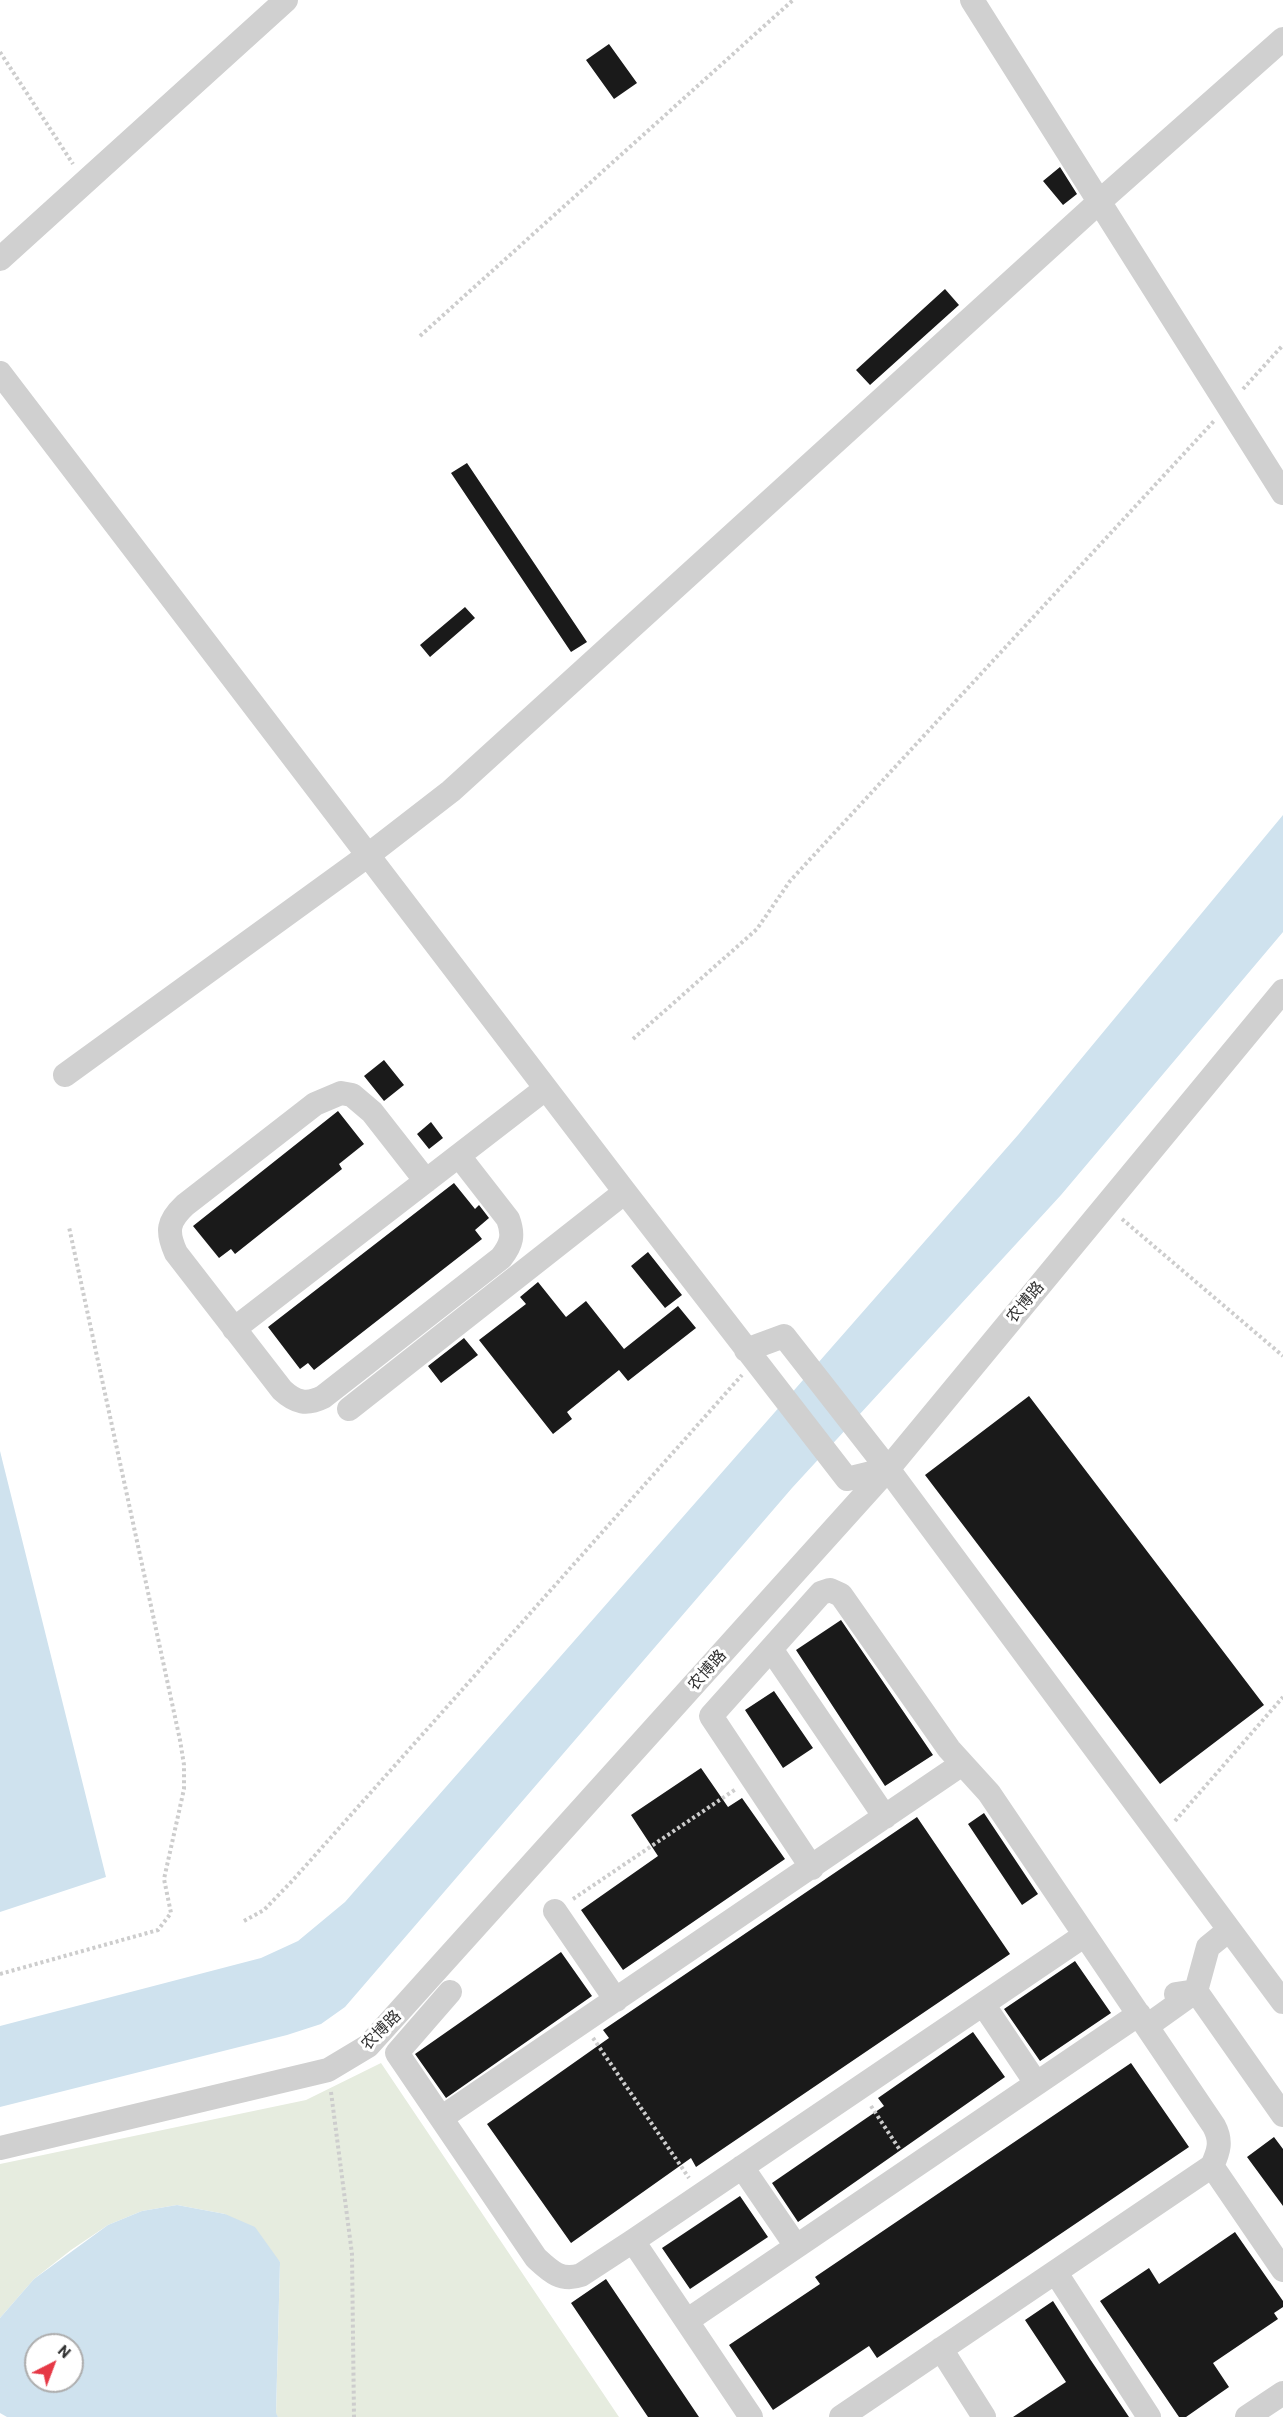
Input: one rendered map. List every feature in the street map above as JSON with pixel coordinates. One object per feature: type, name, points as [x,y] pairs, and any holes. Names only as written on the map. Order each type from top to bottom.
[{"type":"street","points":[[0,260],[286,0]]},
{"type":"street","points":[[972,0],[1283,493]]},
{"type":"street","points":[[64,1075],[367,856],[451,791],[1099,202],[1283,39]]},
{"type":"street","points":[[0,373],[545,1089],[847,1479],[888,1469]]},
{"type":"street","name":"农博路","points":[[0,2148],[328,2070],[368,2046],[888,1469],[1283,991]]},
{"type":"street","points":[[234,1329],[545,1089]]},
{"type":"street","points":[[426,1181],[372,1112],[352,1095],[341,1093],[329,1096],[315,1104],[185,1205],[174,1215],[170,1225],[170,1240],[176,1253],[234,1329],[291,1398],[301,1403],[313,1402],[323,1397],[501,1258],[507,1250],[512,1241],[508,1219],[459,1156]]},
{"type":"street","points":[[349,1408],[625,1192]]},
{"type":"street","points":[[750,1355],[784,1335],[888,1469],[1283,2002]]},
{"type":"street","points":[[812,1868],[711,1716],[821,1593],[830,1590],[841,1595],[949,1749],[989,1793],[1220,2136],[1219,2150],[1212,2166],[841,2417]]},
{"type":"street","points":[[771,1649],[885,1817]]},
{"type":"street","points":[[441,2118],[962,1764]]},
{"type":"street","points":[[555,1911],[616,2000]]},
{"type":"street","points":[[687,2320],[1036,2083],[1186,1993],[1208,1947],[1230,1930]]},
{"type":"street","points":[[450,1992],[396,2053],[536,2258],[552,2273],[563,2278],[572,2278],[581,2275],[633,2241],[1085,1935]]},
{"type":"street","points":[[1186,1993],[1283,2115]]},
{"type":"street","points":[[983,2004],[1036,2083]]},
{"type":"street","points":[[1212,2166],[1283,2270]]},
{"type":"street","points":[[742,2167],[796,2246]]},
{"type":"street","points":[[633,2241],[751,2417]]},
{"type":"street","points":[[1056,2273],[1149,2417]]},
{"type":"street","points":[[941,2349],[984,2417]]},
{"type":"street","points":[[1247,2417],[1283,2393]]},
{"type":"path","points":[[420,336],[793,0]]},
{"type":"path","points":[[0,52],[85,182]]},
{"type":"path","points":[[633,1039],[758,929],[790,881],[1283,345]]},
{"type":"path","points":[[1106,1205],[1283,1356]]},
{"type":"path","points":[[0,1974],[158,1930],[171,1913],[164,1879],[184,1789],[184,1765],[180,1740],[69,1227]]},
{"type":"path","points":[[244,1921],[264,1910],[293,1880],[750,1355]]},
{"type":"path","points":[[1161,1837],[1283,1697]]},
{"type":"path","points":[[555,1911],[753,1778]]},
{"type":"path","points":[[583,2022],[700,2195]]},
{"type":"path","points":[[328,2070],[352,2254],[354,2417]]},
{"type":"path","points":[[859,2088],[912,2168]]},
{"type":"shaded area","points":[[381,2063],[619,2417],[278,2417],[276,2414],[280,2262],[225,2214],[177,2205],[142,2211],[108,2225],[34,2279],[0,2318],[0,2164],[306,2100]]},
{"type":"water","points":[[1283,815],[1283,932],[1061,1195],[792,1488],[345,2007],[321,2024],[287,2035],[0,2107],[0,2026],[261,1958],[298,1941],[345,1902],[1018,1135]]},
{"type":"water","points":[[0,1451],[106,1877],[0,1912]]},
{"type":"water","points":[[177,2205],[225,2214],[255,2227],[280,2262],[276,2413],[278,2417],[7,2417],[0,2413],[0,2318],[34,2279],[108,2225],[142,2211]]},
{"type":"building","points":[[609,44],[637,83],[614,99],[586,60]]},
{"type":"building","points":[[1060,167],[1077,194],[1063,205],[1043,181]]},
{"type":"building","points":[[945,289],[959,305],[870,385],[856,370]]},
{"type":"building","points":[[467,463],[587,642],[571,652],[451,473]]},
{"type":"building","points":[[465,607],[475,618],[430,657],[420,645]]},
{"type":"building","points":[[384,1060],[404,1085],[384,1101],[364,1076]]},
{"type":"building","points":[[338,1111],[364,1144],[339,1164],[342,1169],[235,1254],[231,1249],[219,1258],[193,1226]]},
{"type":"building","points":[[431,1122],[443,1138],[429,1149],[417,1134]]},
{"type":"building","points":[[454,1183],[475,1209],[479,1205],[489,1218],[475,1230],[482,1239],[314,1370],[308,1363],[300,1369],[268,1327]]},
{"type":"building","points":[[648,1252],[682,1295],[665,1308],[631,1266]]},
{"type":"building","points":[[538,1282],[566,1317],[586,1301],[624,1349],[678,1306],[696,1328],[628,1381],[619,1370],[567,1412],[572,1419],[553,1434],[479,1340],[526,1304],[520,1297]]},
{"type":"building","points":[[464,1338],[478,1355],[441,1383],[428,1366]]},
{"type":"building","points":[[1029,1396],[1264,1705],[1160,1784],[925,1475]]},
{"type":"building","points":[[841,1620],[933,1755],[885,1786],[796,1650]]},
{"type":"building","points":[[774,1691],[813,1748],[783,1768],[745,1710]]},
{"type":"building","points":[[701,1768],[728,1807],[742,1798],[785,1859],[623,1970],[581,1910],[658,1856],[631,1815]]},
{"type":"building","points":[[984,1813],[1038,1894],[1022,1905],[968,1824]]},
{"type":"building","points":[[917,1817],[1010,1954],[696,2167],[691,2158],[571,2243],[487,2124],[609,2038],[603,2030]]},
{"type":"building","points":[[561,1952],[592,1996],[446,2098],[415,2054]]},
{"type":"building","points":[[1075,1961],[1111,2013],[1040,2061],[1004,2009]]},
{"type":"building","points":[[973,2032],[1005,2077],[798,2222],[772,2183],[884,2106],[878,2098]]},
{"type":"building","points":[[1131,2063],[1189,2147],[877,2358],[869,2346],[773,2410],[729,2345],[820,2284],[815,2277]]},
{"type":"building","points":[[1274,2137],[1283,2149],[1283,2206],[1247,2157]]},
{"type":"building","points":[[740,2196],[768,2237],[690,2289],[662,2248]]},
{"type":"building","points":[[1235,2232],[1283,2301],[1283,2307],[1274,2313],[1278,2319],[1213,2363],[1229,2387],[1186,2417],[1179,2417],[1100,2301],[1149,2268],[1159,2284]]},
{"type":"building","points":[[606,2279],[699,2417],[648,2417],[571,2303]]},
{"type":"building","points":[[1053,2301],[1129,2417],[1013,2417],[1066,2382],[1025,2320]]}]
